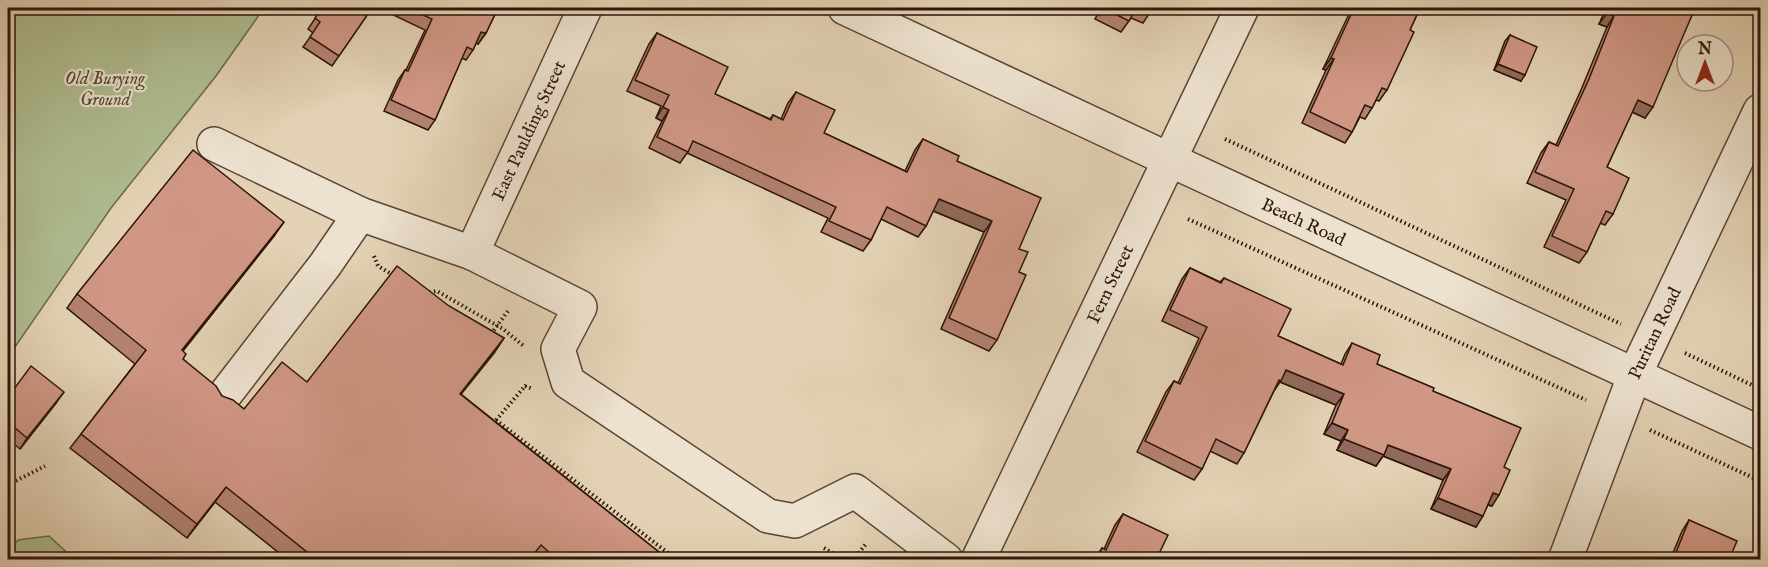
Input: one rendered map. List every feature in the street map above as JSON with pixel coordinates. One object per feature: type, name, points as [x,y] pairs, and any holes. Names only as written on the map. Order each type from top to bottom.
[{"type":"street","name":"East Paulding Street","points":[[472,252],[585,8]]},
{"type":"street","name":"Beach Road","points":[[845,8],[1761,433]]},
{"type":"street","name":"Fern Street","points":[[978,560],[1242,8]]},
{"type":"street","name":"Puritan Road","points":[[1565,560],[1635,374],[1761,111]]},
{"type":"street","points":[[213,144],[352,226],[472,252],[580,307],[551,355],[568,382],[768,516],[795,521],[855,491],[945,560]]},
{"type":"street","points":[[224,396],[352,226]]},
{"type":"path","points":[[1225,139],[1761,388]]},
{"type":"path","points":[[1188,219],[1761,481]]},
{"type":"path","points":[[352,226],[373,254],[378,266],[395,277]]},
{"type":"path","points":[[421,293],[437,291],[551,355],[490,428]]},
{"type":"path","points":[[496,420],[677,560]]},
{"type":"path","points":[[8,485],[45,466]]},
{"type":"path","points":[[566,486],[573,478]]},
{"type":"path","points":[[641,546],[649,537]]},
{"type":"green space","name":"Old Burying Ground","points":[[8,8],[264,8],[216,76],[111,208],[8,357]]},
{"type":"green space","points":[[49,536],[74,559],[8,559],[8,553],[18,540]]},
{"type":"building","points":[[322,8],[372,8],[339,56],[310,37],[320,22],[315,18]]},
{"type":"building","points":[[408,8],[498,8],[486,33],[481,32],[473,50],[467,47],[435,120],[391,100],[405,70],[408,71],[432,19]]},
{"type":"building","points":[[1103,8],[1136,8],[1129,21]]},
{"type":"building","points":[[1140,8],[1153,8],[1151,12]]},
{"type":"building","points":[[1354,8],[1366,10],[1367,8],[1420,8],[1410,30],[1414,32],[1387,90],[1382,88],[1372,108],[1365,105],[1352,132],[1310,112]]},
{"type":"building","points":[[1609,8],[1695,8],[1684,33],[1675,33],[1675,55],[1653,107],[1638,100],[1607,167],[1629,178],[1613,214],[1606,211],[1587,252],[1552,236],[1574,189],[1535,172],[1549,142],[1558,146],[1589,79],[1614,16],[1607,13]]},
{"type":"building","points":[[657,33],[728,67],[715,94],[771,120],[773,115],[783,120],[796,92],[835,110],[824,133],[907,172],[923,139],[959,156],[957,161],[1041,198],[1019,249],[1028,252],[1019,272],[1026,275],[997,340],[949,318],[992,221],[939,199],[926,226],[887,207],[871,240],[829,221],[836,207],[693,141],[688,152],[657,137],[669,110],[663,107],[669,95],[635,80]]},
{"type":"building","points":[[1510,35],[1537,47],[1525,75],[1498,64]]},
{"type":"building","points":[[193,150],[284,222],[182,350],[186,354],[183,359],[216,386],[222,396],[233,400],[244,409],[282,362],[307,382],[397,266],[449,306],[504,338],[460,394],[669,560],[558,560],[541,545],[529,560],[317,560],[226,487],[197,524],[81,434],[146,350],[77,294]]},
{"type":"building","points":[[1190,268],[1221,283],[1224,278],[1291,309],[1278,336],[1343,365],[1352,343],[1380,355],[1377,364],[1434,388],[1433,391],[1521,428],[1504,467],[1510,470],[1499,495],[1493,493],[1483,516],[1438,498],[1451,469],[1388,445],[1384,455],[1344,439],[1348,430],[1332,423],[1344,394],[1286,370],[1244,453],[1216,439],[1202,469],[1145,441],[1174,381],[1180,384],[1207,327],[1170,310]]},
{"type":"building","points":[[31,366],[64,392],[27,438],[8,422],[8,397]]},
{"type":"building","points":[[1123,514],[1168,535],[1156,560],[1097,560],[1102,548],[1106,550]]},
{"type":"building","points":[[1689,520],[1737,541],[1729,560],[1673,560]]}]
